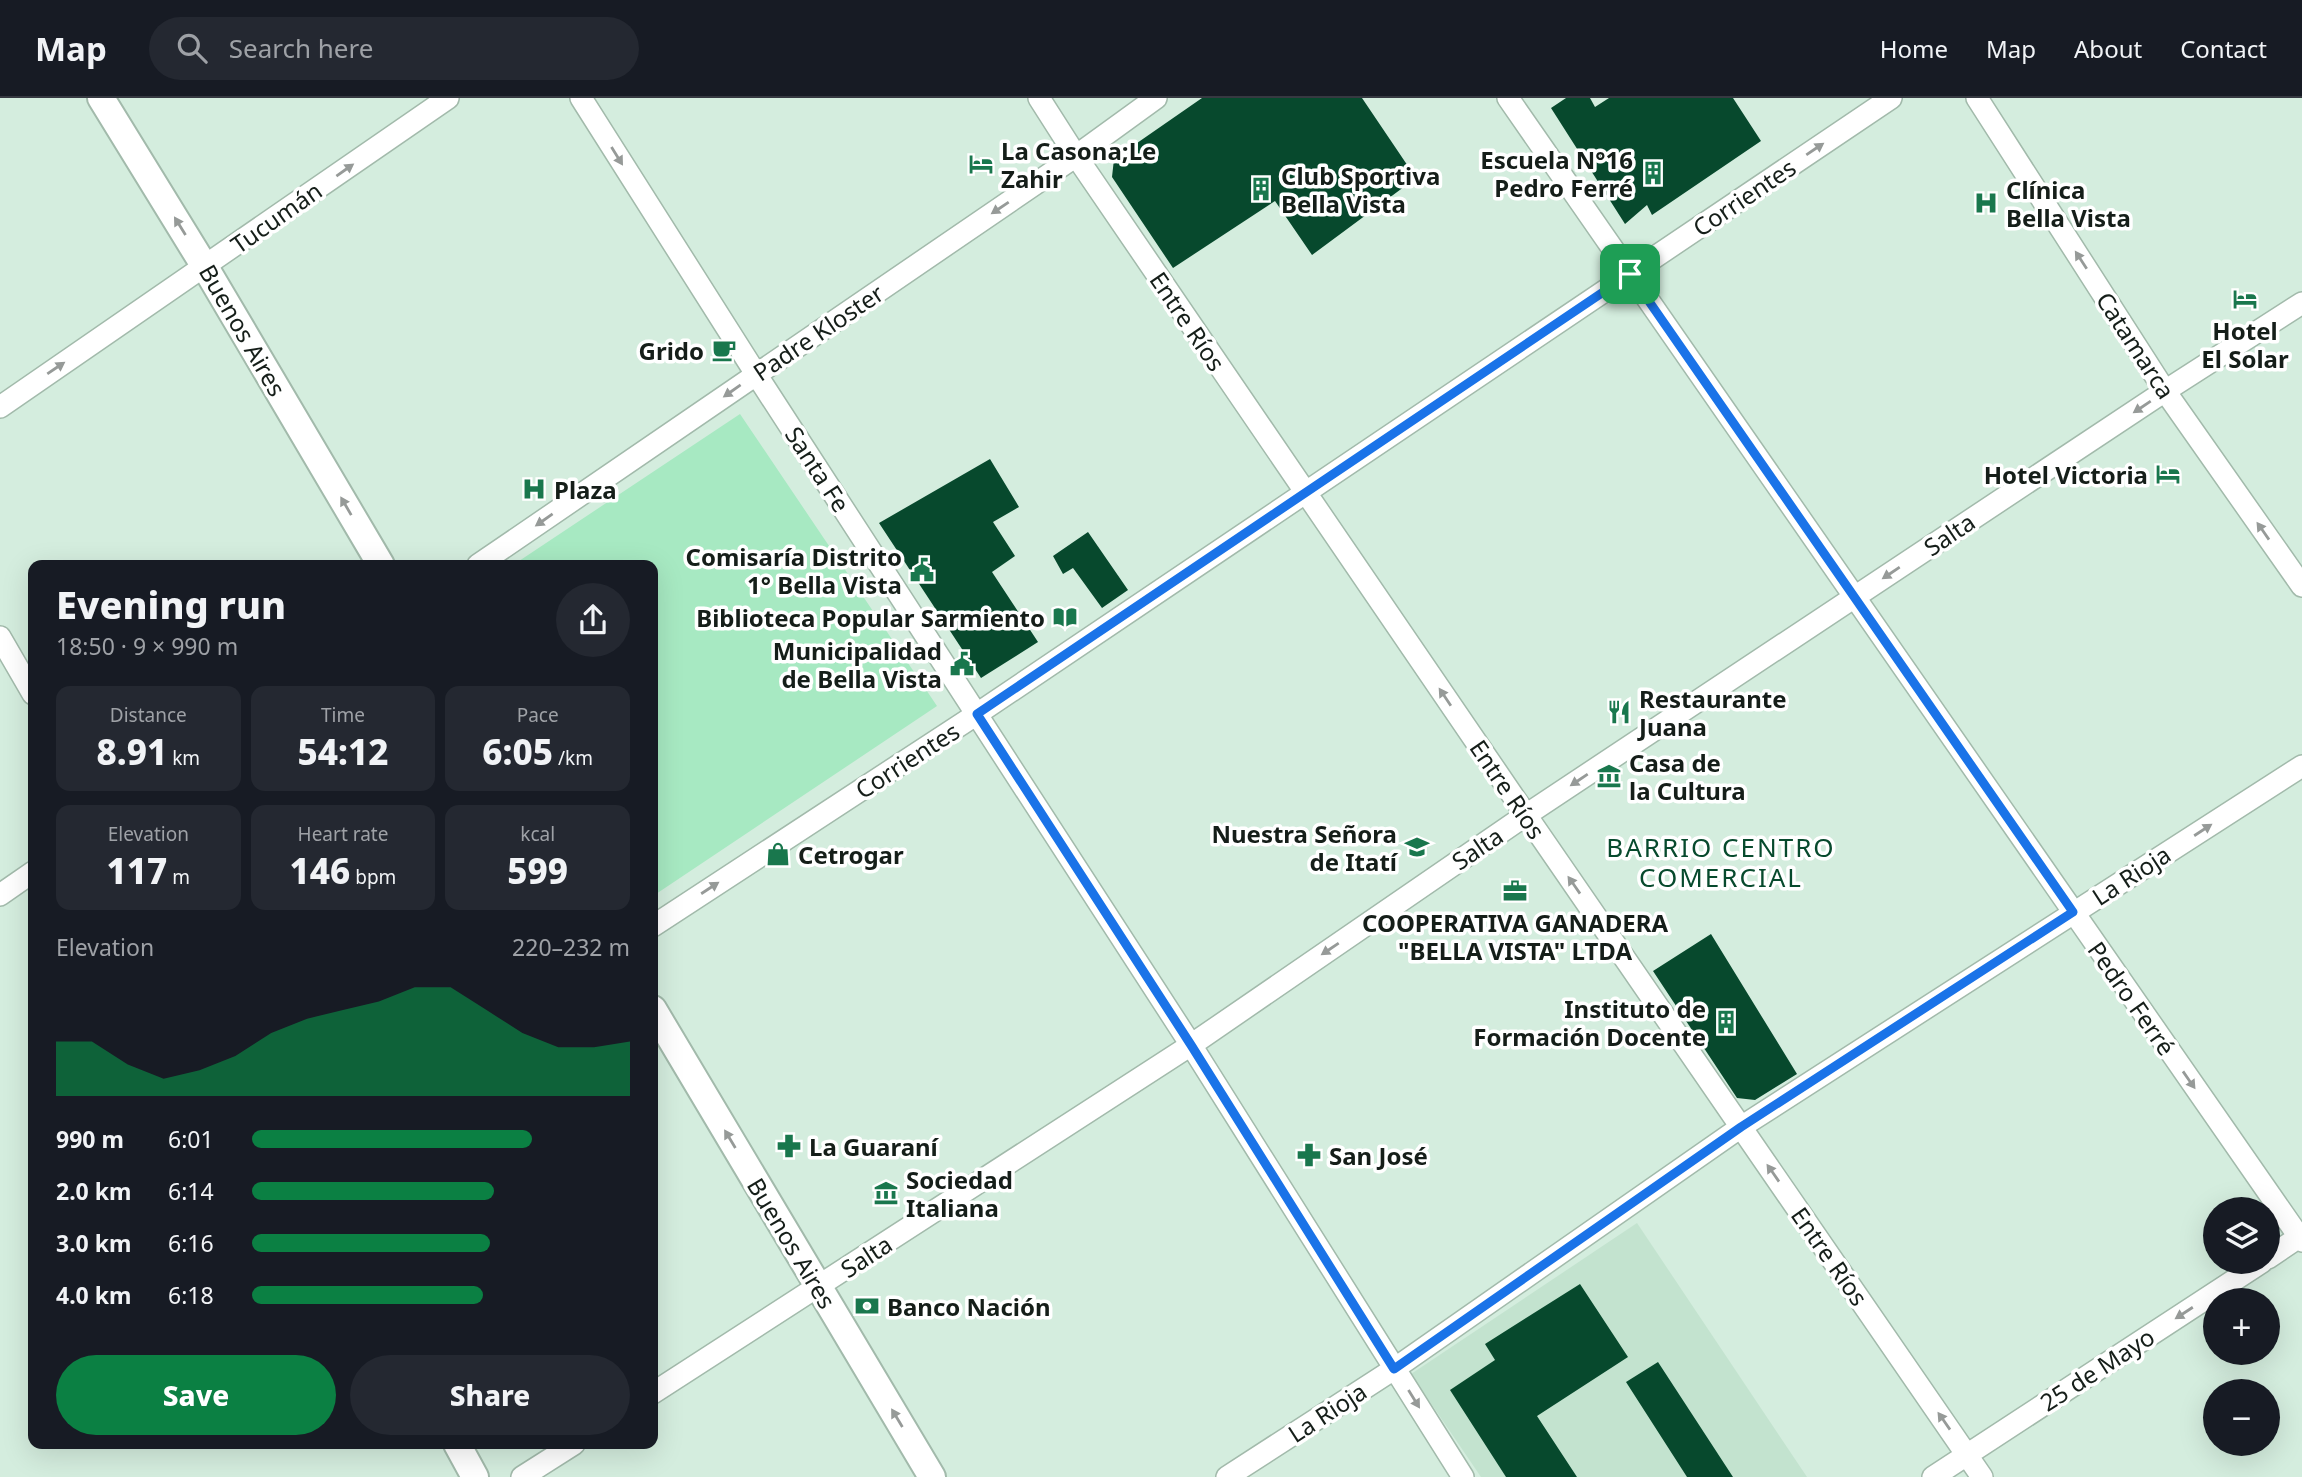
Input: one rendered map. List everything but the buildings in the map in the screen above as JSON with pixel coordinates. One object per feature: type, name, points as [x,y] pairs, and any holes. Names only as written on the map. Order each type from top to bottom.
[{"type":"street","name":"Buenos Aires","points":[[101,98],[205,267],[377,560]]},
{"type":"street","name":"Tucumán","points":[[0,407],[449,98]]},
{"type":"street","name":"Santa Fe","points":[[581,98],[756,374],[1191,1045],[1463,1477]]},
{"type":"street","name":"Entre Ríos","points":[[1039,98],[1526,815],[1982,1477]]},
{"type":"street","name":"Padre Kloster","points":[[485,560],[1076,156],[1156,98]]},
{"type":"street","name":"Pedro Ferré","points":[[1508,98],[1853,598],[2301,1238]]},
{"type":"street","name":"Corrientes","points":[[658,923],[977,714],[1891,98]]},
{"type":"street","name":"Catamarca","points":[[1977,98],[2165,391],[2302,586]]},
{"type":"street","name":"Salta","points":[[658,1390],[1191,1045],[1526,815],[2302,303]]},
{"type":"street","points":[[0,637],[28,685]]},
{"type":"street","name":"La Rioja","points":[[1227,1477],[1394,1369],[1741,1127],[2302,766]]},
{"type":"street","points":[[0,895],[28,876]]},
{"type":"street","name":"Buenos Aires","points":[[658,1017],[932,1477]]},
{"type":"street","points":[[2280,1251],[2301,1238]]},
{"type":"street","name":"25 de Mayo","points":[[1933,1477],[2244,1274]]},
{"type":"street","points":[[460,1449],[475,1477]]},
{"type":"street","points":[[522,1477],[566,1449]]},
{"type":"shaded area","points":[[1637,1223],[1807,1477],[1481,1477],[1411,1374]]},
{"type":"green space","points":[[740,414],[937,706],[658,893],[658,560],[521,560]]},
{"type":"place","name":"La Casona;Le Zahir","points":[[981,164]]},
{"type":"place","name":"Escuela N°16 Pedro Ferré","points":[[1653,173]]},
{"type":"place","name":"Club Sportiva Bella Vista","points":[[1261,189]]},
{"type":"place","name":"Clínica Bella Vista","points":[[1986,203]]},
{"type":"place","name":"Hotel El Solar","points":[[2245,299]]},
{"type":"place","name":"Grido","points":[[724,350]]},
{"type":"place","name":"Hotel Victoria","points":[[2168,474]]},
{"type":"place","name":"Plaza","points":[[534,489]]},
{"type":"place","name":"Comisaría Distrito 1° Bella Vista","points":[[922,570]]},
{"type":"place","name":"Biblioteca Popular Sarmiento","points":[[1065,617]]},
{"type":"place","name":"Municipalidad de Bella Vista","points":[[962,664]]},
{"type":"place","name":"Restaurante Juana","points":[[1619,712]]},
{"type":"place","name":"Casa de la Cultura","points":[[1609,776]]},
{"type":"place","name":"Nuestra Señora de Itatí","points":[[1417,847]]},
{"type":"place","name":"Cetrogar","points":[[778,854]]},
{"type":"place","name":"COOPERATIVA GANADERA \"BELLA VISTA\" LTDA","points":[[1515,891]]},
{"type":"place","name":"Instituto de Formación Docente","points":[[1726,1022]]},
{"type":"place","name":"La Guaraní","points":[[789,1146]]},
{"type":"place","name":"San José","points":[[1309,1155]]},
{"type":"place","name":"Sociedad Italiana","points":[[886,1193]]},
{"type":"place","name":"Banco Nación","points":[[867,1306]]},
{"type":"district","name":"BARRIO CENTRO COMERCIAL","points":[[1721,862]]},
{"type":"route","points":[[1630,274],[2073,912],[1741,1127],[1394,1369],[1191,1045],[977,714],[1630,274]]}]
